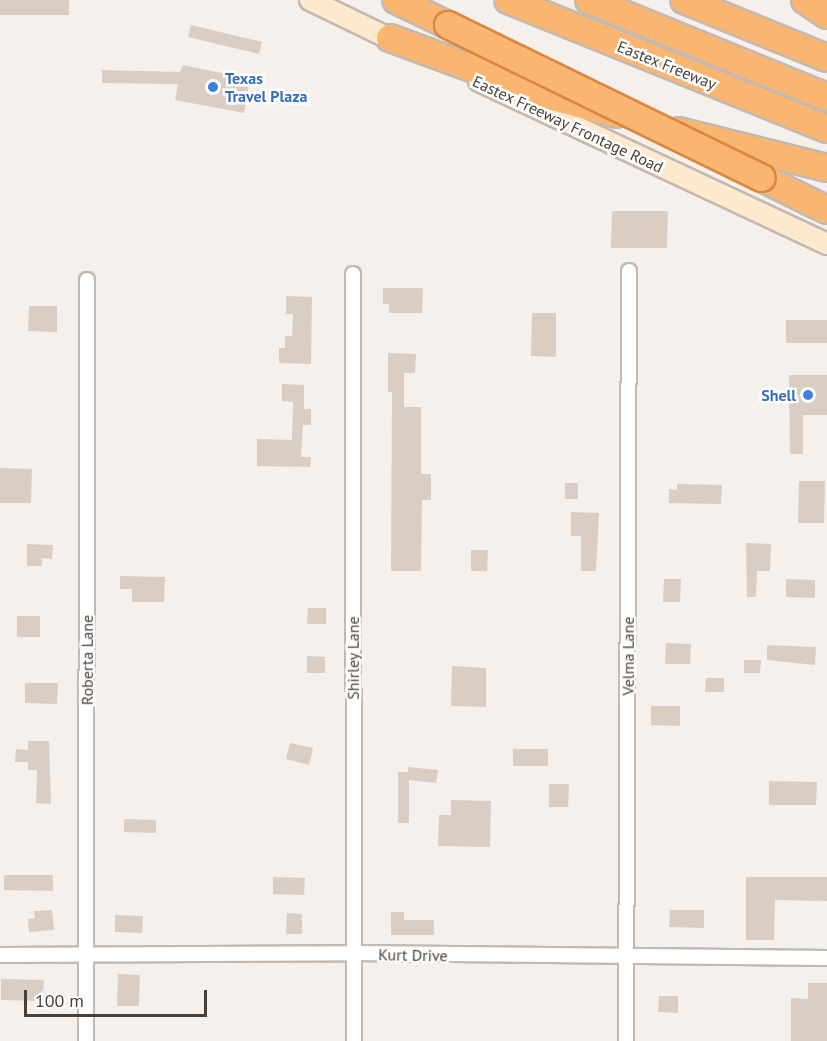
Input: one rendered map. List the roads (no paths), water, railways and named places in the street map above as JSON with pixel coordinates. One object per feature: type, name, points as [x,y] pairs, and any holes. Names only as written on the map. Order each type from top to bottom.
[{"type":"highway","points":[[396,0],[827,210]]},
{"type":"highway","name":"Eastex Freeway","points":[[508,0],[827,129]]},
{"type":"highway","points":[[589,0],[827,97]]},
{"type":"highway","points":[[684,0],[827,58]]},
{"type":"highway","points":[[805,0],[827,15]]},
{"type":"highway","points":[[390,38],[548,96],[827,168]]},
{"type":"highway","points":[[762,178],[827,197]]},
{"type":"main road","name":"Eastex Freeway Frontage Road","points":[[310,0],[827,244]]},
{"type":"street","name":"Velma Lane","points":[[627,1041],[629,271]]},
{"type":"street","name":"Shirley Lane","points":[[353,274],[354,1041]]},
{"type":"street","name":"Roberta Lane","points":[[86,1041],[87,280]]},
{"type":"street","name":"Kurt Drive","points":[[0,956],[353,953],[827,958]]},
{"type":"place","name":"Texas Travel Plaza","points":[[213,87]]},
{"type":"place","name":"Shell","points":[[808,395]]}]
